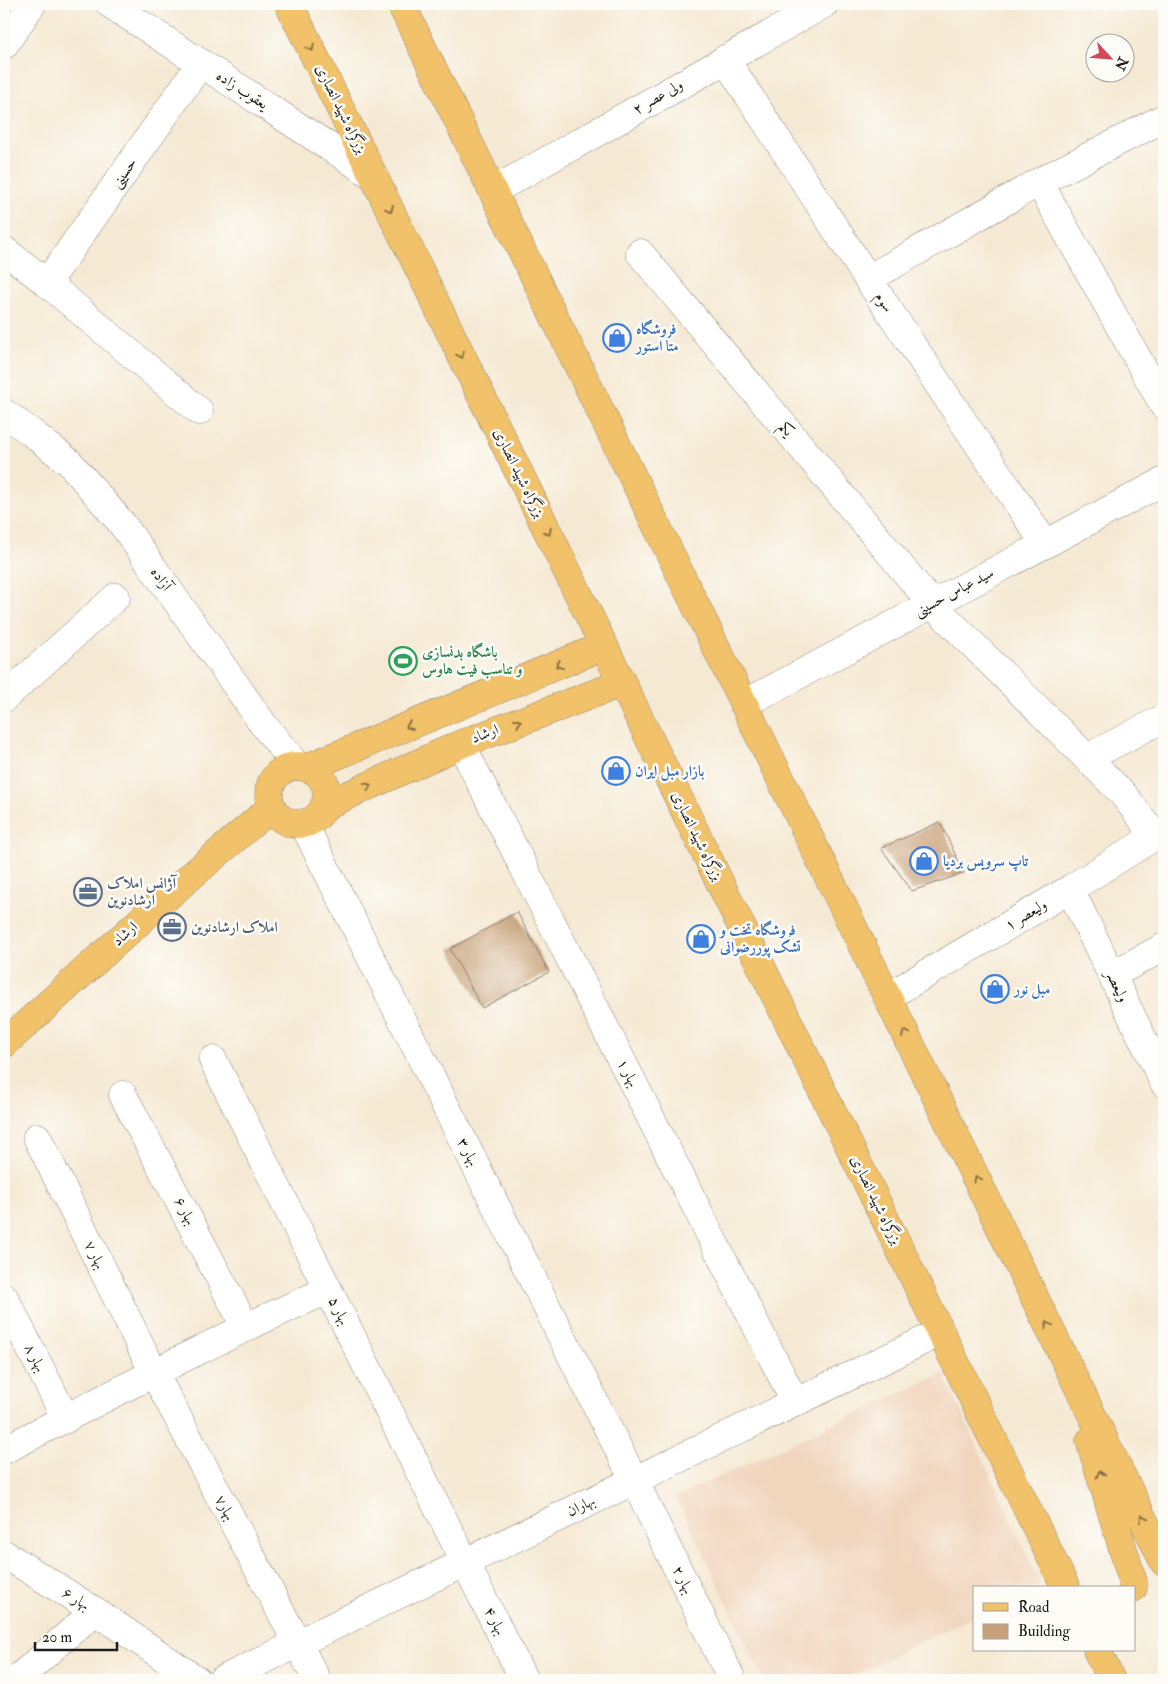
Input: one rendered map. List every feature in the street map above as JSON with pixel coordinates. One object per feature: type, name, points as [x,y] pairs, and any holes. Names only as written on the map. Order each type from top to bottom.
[{"type":"main road","name":"بزرگراه شهید انصاری","points":[[289,4],[1065,1586]]},
{"type":"main road","points":[[402,4],[1164,1562]]},
{"type":"main road","points":[[302,767],[315,772],[322,779],[326,797],[324,806],[312,820],[303,823],[285,821],[277,815],[272,807],[269,799],[269,789],[279,773],[288,768],[302,767],[604,646]]},
{"type":"main road","name":"ارشاد","points":[[324,806],[461,744],[622,683]]},
{"type":"main road","name":"ارشاد","points":[[4,1044],[162,901],[272,807]]},
{"type":"main road","points":[[1064,1358],[1133,1586]]},
{"type":"main road","points":[[1097,1652],[1111,1680]]},
{"type":"street","points":[[4,45],[32,4]]},
{"type":"street","name":"یعقوب زاده","points":[[110,4],[374,176]]},
{"type":"street","name":"ولی عصر ۲","points":[[493,191],[824,4]]},
{"type":"street","name":"سوم","points":[[725,59],[868,279],[1045,544]]},
{"type":"street","name":"حسینی","points":[[47,283],[200,63]]},
{"type":"street","points":[[868,279],[1039,182],[1164,118]]},
{"type":"street","points":[[1039,182],[1164,406]]},
{"type":"street","points":[[4,250],[47,283],[199,411]]},
{"type":"street","name":"یکم","points":[[640,254],[932,604],[1123,794],[1160,835]]},
{"type":"street","name":"آزاده","points":[[4,413],[70,463],[123,525],[263,724],[302,767]]},
{"type":"street","name":"سید عباس حسینی","points":[[744,704],[1164,481]]},
{"type":"street","points":[[4,698],[116,597]]},
{"type":"street","points":[[1087,758],[1164,718]]},
{"type":"street","name":"بهار ۱","points":[[461,744],[795,1402]]},
{"type":"street","name":"بهار ۳","points":[[303,823],[634,1480]]},
{"type":"street","name":"ولیعصر ۱","points":[[887,997],[1160,835]]},
{"type":"street","name":"ولیعصر","points":[[1070,889],[1112,975],[1158,1053],[1164,1083]]},
{"type":"street","points":[[1112,975],[1164,947]]},
{"type":"street","name":"بهار ۵","points":[[213,1060],[465,1562]]},
{"type":"street","name":"بهار ۶","points":[[123,1095],[246,1328]]},
{"type":"street","name":"بهار ۷","points":[[37,1137],[154,1373]]},
{"type":"street","points":[[4,1450],[154,1373],[328,1290]]},
{"type":"street","name":"بهار ۸","points":[[4,1297],[66,1418]]},
{"type":"street","name":"بهاران","points":[[222,1680],[940,1332]]},
{"type":"street","name":"بهار۷","points":[[154,1373],[297,1644]]},
{"type":"street","name":"بهار ۲","points":[[634,1480],[732,1680]]},
{"type":"street","name":"بهار ۶","points":[[4,1554],[197,1680]]},
{"type":"street","name":"بهار ۴","points":[[465,1562],[524,1680]]},
{"type":"street","points":[[16,1680],[94,1611]]},
{"type":"street","points":[[297,1644],[317,1680]]},
{"type":"shaded area","points":[[944,1373],[1040,1584],[1036,1586],[973,1586],[973,1616],[844,1680],[764,1680],[676,1497]]},
{"type":"building","name":"تاپ سرویس بردیا","points":[[940,822],[964,873],[912,891],[881,848]]},
{"type":"building","points":[[517,912],[549,972],[482,1008],[450,949]]},
{"type":"place","name":"فروشگاه متا استور","points":[[617,338]]},
{"type":"place","name":"باشگاه بدنسازی و تناسب فیت هاوس","points":[[403,661]]},
{"type":"place","name":"بازار مبل ایران","points":[[616,771]]},
{"type":"place","name":"تاپ سرویس بردیا","points":[[924,861]]},
{"type":"place","name":"آژانس املاک ارشادنوین","points":[[88,892]]},
{"type":"place","name":"املاک ارشادنوین","points":[[172,927]]},
{"type":"place","name":"فروشگاه تخت و تشک پوررضوانی","points":[[701,939]]},
{"type":"place","name":"مبل نور","points":[[995,989]]}]
